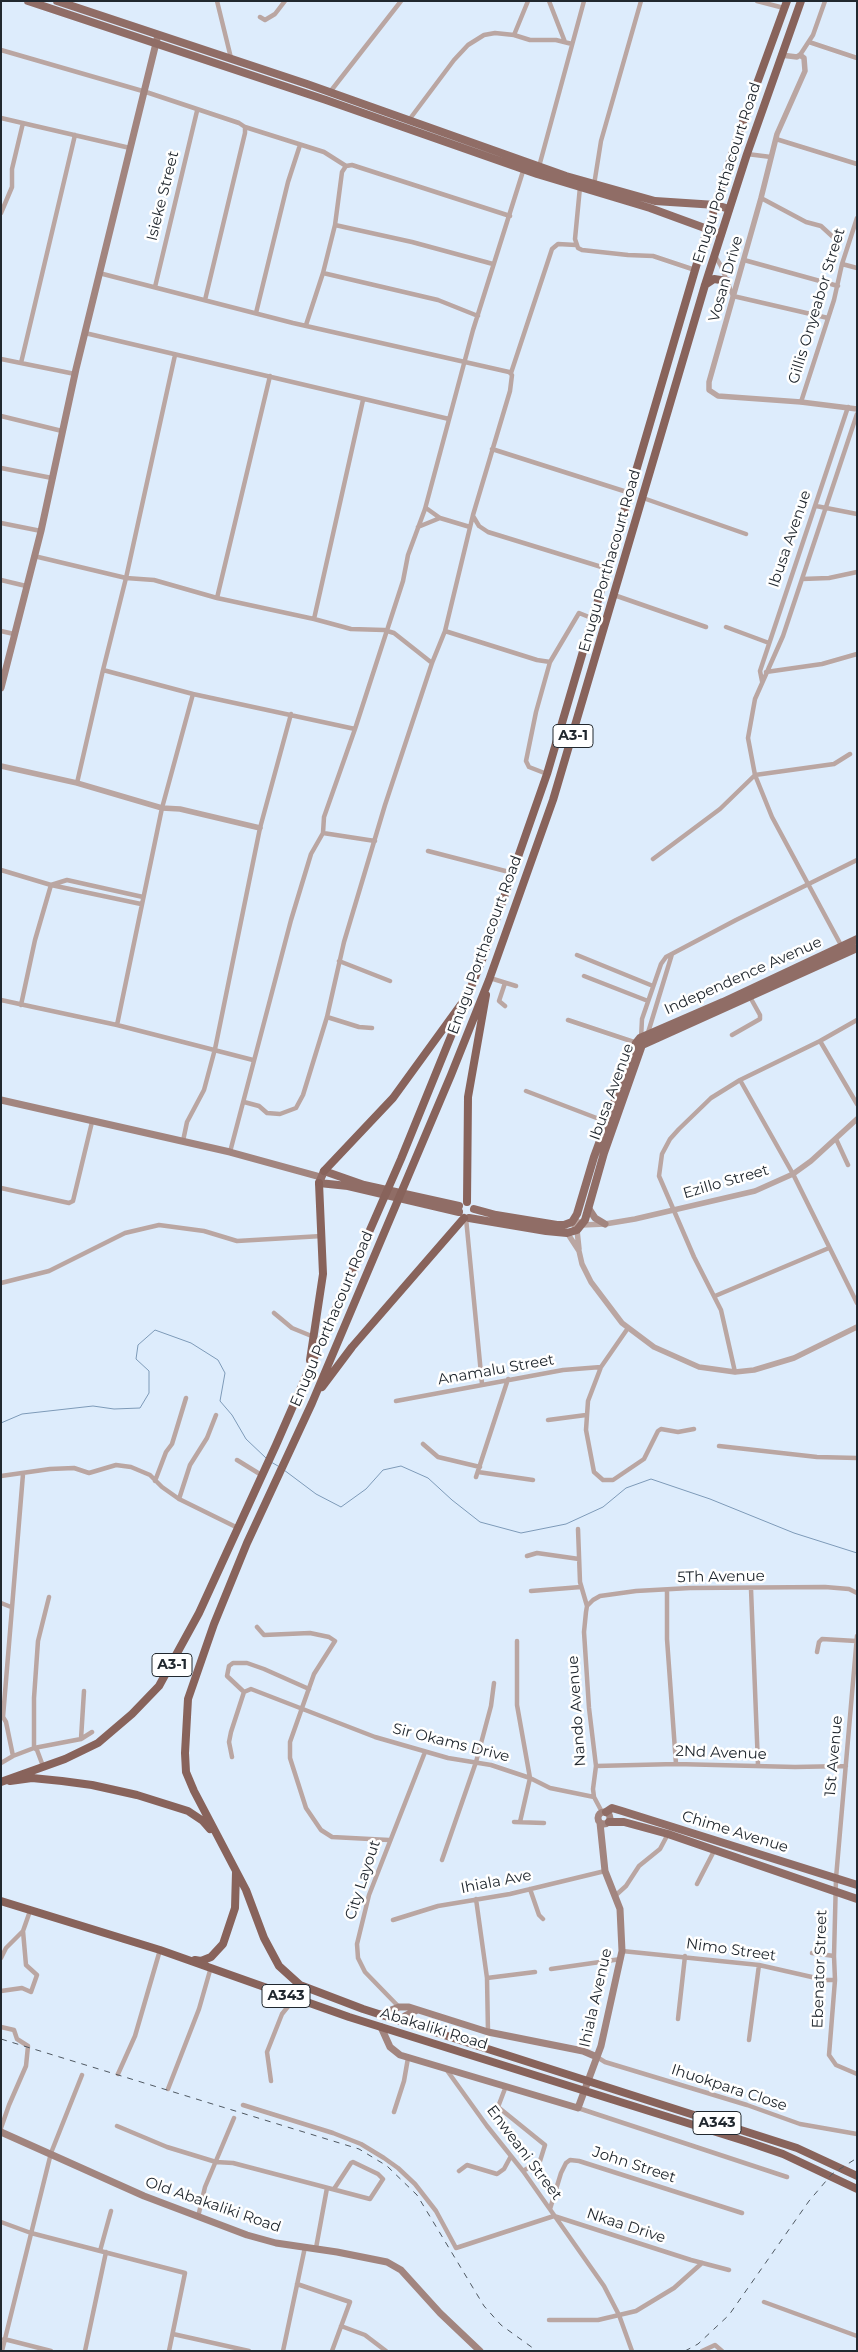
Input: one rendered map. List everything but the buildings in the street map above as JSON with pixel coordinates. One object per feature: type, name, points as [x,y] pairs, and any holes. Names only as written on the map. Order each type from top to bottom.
[{"type":"highway","name":"Enugu Porthacourt Road","points":[[236,1872],[186,1772],[188,1699],[218,1616],[277,1478],[312,1403],[451,1074],[489,979],[553,800],[705,285],[747,154],[802,1]]},
{"type":"highway","name":"A3-1","points":[[1,1782],[85,1750],[98,1743],[132,1714],[159,1686],[199,1613],[309,1371],[398,1167],[470,991],[513,873],[547,774],[594,619],[695,270],[786,5]]},
{"type":"highway","points":[[705,285],[714,279],[727,281]]},
{"type":"highway","points":[[467,1202],[468,1097],[489,979]]},
{"type":"highway","points":[[309,1371],[323,1274],[321,1177],[393,1098],[470,991]]},
{"type":"highway","points":[[312,1403],[352,1347],[464,1214]]},
{"type":"highway","name":"A343","points":[[1,1782],[32,1778],[92,1784],[166,1802],[203,1820],[220,1840]]},
{"type":"highway","name":"A343","points":[[183,1958],[206,1959],[215,1954],[223,1944],[235,1908],[236,1872]]},
{"type":"highway","name":"Abakaliki Road","points":[[236,1872],[246,1890],[273,1958],[300,1985],[328,1997],[797,2148],[829,2161],[857,2176]]},
{"type":"highway","name":"Abakaliki Road","points":[[1,1901],[211,1967],[294,1999],[775,2151],[822,2171],[857,2189]]},
{"type":"main road","points":[[28,1],[231,59],[494,149],[524,165]]},
{"type":"main road","points":[[57,1],[157,39],[524,165],[580,187],[650,208],[721,234]]},
{"type":"main road","points":[[1,688],[41,531],[75,374],[130,148],[146,92],[157,39]]},
{"type":"main road","points":[[538,170],[655,201],[716,205],[729,209]]},
{"type":"main road","name":"Independence Avenue","points":[[642,1041],[750,997],[760,989],[857,939]]},
{"type":"main road","name":"Independence Avenue","points":[[642,1041],[760,989],[847,954],[857,948]]},
{"type":"main road","name":"Ibusa Avenue","points":[[573,1220],[608,1122],[642,1041]]},
{"type":"main road","name":"Ibusa Avenue","points":[[579,1228],[589,1208],[604,1153],[642,1041]]},
{"type":"main road","points":[[1,1100],[230,1152],[321,1177],[415,1199],[464,1214],[565,1229],[579,1228]]},
{"type":"main road","points":[[321,1177],[371,1189]]},
{"type":"main road","points":[[467,1202],[472,1204],[474,1209],[473,1215],[464,1214],[467,1202]]},
{"type":"main road","points":[[589,1208],[593,1216],[604,1224]]},
{"type":"main road","points":[[474,1209],[565,1229]]},
{"type":"main road","points":[[565,1229],[573,1220]]},
{"type":"main road","name":"Chime Avenue","points":[[604,1812],[612,1808],[857,1885]]},
{"type":"main road","points":[[604,1812],[610,1816],[606,1823],[598,1818],[604,1812]]},
{"type":"main road","name":"Chime Avenue","points":[[606,1823],[624,1822],[668,1834],[857,1899]]},
{"type":"main road","name":"Ihiala Avenue","points":[[381,2014],[399,2007],[417,2009],[488,2032],[583,2051],[597,2057],[602,2046],[622,1951],[622,1924],[616,1895],[605,1871],[602,1843],[606,1823]]},
{"type":"main road","points":[[402,2021],[404,2016],[417,2009]]},
{"type":"main road","points":[[381,2027],[391,2049],[408,2058],[578,2108],[597,2057]]},
{"type":"main road","points":[[385,2036],[391,2030]]},
{"type":"main road","name":"Old Abakaliki Road","points":[[1,2130],[108,2181],[198,2217],[269,2241],[386,2262],[401,2270],[440,2313],[480,2351]]},
{"type":"street","points":[[217,1],[231,59]]},
{"type":"street","points":[[260,17],[265,20],[275,14],[285,1]]},
{"type":"street","points":[[330,92],[401,1]]},
{"type":"street","points":[[514,35],[528,1]]},
{"type":"street","points":[[549,1],[565,42]]},
{"type":"street","points":[[538,170],[584,1]]},
{"type":"street","points":[[594,185],[601,141],[641,1]]},
{"type":"street","points":[[757,1],[786,5]]},
{"type":"street","points":[[781,55],[797,57],[800,55],[809,42],[826,1]]},
{"type":"street","points":[[409,120],[440,78],[468,45],[484,35],[495,33],[514,35],[530,40],[572,44]]},
{"type":"street","points":[[809,42],[857,58]]},
{"type":"street","points":[[1,50],[146,92],[197,111],[239,123],[244,127],[324,152],[346,166],[352,165],[510,216]]},
{"type":"street","name":"Vosan Drive","points":[[800,55],[804,58],[803,77],[776,139],[762,198],[710,382],[710,390],[718,396],[801,402],[857,409]]},
{"type":"street","name":"Isieke Street","points":[[154,288],[197,111]]},
{"type":"street","points":[[1,118],[130,148]]},
{"type":"street","points":[[1,213],[12,187],[12,169],[23,123]]},
{"type":"street","points":[[205,300],[245,133],[244,127]]},
{"type":"street","points":[[20,363],[75,135]]},
{"type":"street","points":[[776,139],[857,164]]},
{"type":"street","points":[[256,313],[288,182],[300,145]]},
{"type":"street","points":[[747,154],[771,157]]},
{"type":"street","points":[[230,1152],[253,1060],[311,854],[323,833],[324,817],[387,631],[403,581],[408,555],[426,508],[464,363],[524,165]]},
{"type":"street","points":[[306,325],[323,273],[335,225],[342,172],[346,166]]},
{"type":"street","points":[[576,245],[580,187]]},
{"type":"street","points":[[762,198],[806,222],[821,226],[833,237]]},
{"type":"street","name":"Gillis Onyeabor Street","points":[[801,402],[838,286],[842,264],[857,218]]},
{"type":"street","points":[[335,225],[412,242],[494,264]]},
{"type":"street","points":[[244,1102],[259,1106],[270,1114],[286,1113],[296,1108],[304,1095],[327,1017],[339,961],[375,841],[432,663],[445,631],[470,526],[512,383],[511,373],[552,248],[558,244],[576,245],[582,250],[653,256],[695,270]]},
{"type":"street","points":[[715,256],[733,296],[828,318]]},
{"type":"street","points":[[744,260],[838,286]]},
{"type":"street","points":[[842,264],[857,268]]},
{"type":"street","points":[[100,273],[256,313],[511,373]]},
{"type":"street","points":[[323,273],[420,296],[478,316]]},
{"type":"street","points":[[85,333],[449,419]]},
{"type":"street","points":[[78,784],[175,355]]},
{"type":"street","points":[[1,359],[75,374]]},
{"type":"street","points":[[217,598],[270,376]]},
{"type":"street","points":[[314,619],[363,400]]},
{"type":"street","name":"Ibusa Avenue","points":[[762,680],[760,670],[848,407]]},
{"type":"street","name":"Ibusa Avenue","points":[[847,954],[772,817],[755,775],[748,738],[755,699],[762,680],[768,673],[802,580],[857,414]]},
{"type":"street","points":[[1,416],[62,431]]},
{"type":"street","points":[[492,449],[630,493]]},
{"type":"street","points":[[1,468],[52,478]]},
{"type":"street","points":[[643,498],[746,534]]},
{"type":"street","points":[[816,506],[857,514]]},
{"type":"street","points":[[426,508],[440,518],[470,526]]},
{"type":"street","points":[[473,515],[479,526],[488,532],[608,569]]},
{"type":"street","points":[[418,527],[440,518]]},
{"type":"street","points":[[1,523],[41,531]]},
{"type":"street","points":[[34,556],[126,578],[154,580],[217,598],[352,629],[376,628],[387,631],[406,641],[432,663]]},
{"type":"street","points":[[802,580],[829,578],[857,572]]},
{"type":"street","points":[[1,580],[26,586]]},
{"type":"street","points":[[614,595],[706,627]]},
{"type":"street","points":[[547,774],[529,767],[526,761],[536,712],[550,662],[579,613],[594,619]]},
{"type":"street","points":[[726,626],[769,643]]},
{"type":"street","points":[[1,631],[14,634]]},
{"type":"street","points":[[445,631],[550,662]]},
{"type":"street","points":[[760,670],[768,673],[822,664],[857,654]]},
{"type":"street","points":[[103,670],[193,694],[355,729]]},
{"type":"street","points":[[117,1025],[162,808],[193,694]]},
{"type":"street","points":[[183,1142],[187,1122],[204,1090],[215,1049],[260,828],[291,714]]},
{"type":"street","points":[[654,858],[720,809],[755,775],[834,764],[850,754]]},
{"type":"street","points":[[1,766],[78,784],[162,808],[180,809],[260,828]]},
{"type":"street","points":[[323,833],[375,841]]},
{"type":"street","points":[[428,851],[513,873]]},
{"type":"street","points":[[808,885],[857,860]]},
{"type":"street","points":[[1,870],[51,885],[141,904]]},
{"type":"street","points":[[51,885],[67,880],[143,897]]},
{"type":"street","points":[[21,1005],[34,940],[51,885]]},
{"type":"street","name":"Ibusa Avenue","points":[[642,1041],[640,1028],[663,960],[736,920],[808,885]]},
{"type":"street","name":"Ibusa Avenue","points":[[642,1041],[672,954]]},
{"type":"street","points":[[577,955],[653,986]]},
{"type":"street","points":[[339,961],[390,981]]},
{"type":"street","points":[[584,976],[648,1001]]},
{"type":"street","points":[[489,979],[516,986]]},
{"type":"street","points":[[505,982],[499,1001],[505,1006]]},
{"type":"street","points":[[732,1035],[760,1019],[760,1015],[750,997]]},
{"type":"street","points":[[1,1000],[117,1025],[253,1060]]},
{"type":"street","points":[[327,1017],[359,1027],[372,1028]]},
{"type":"street","points":[[568,1020],[642,1041]]},
{"type":"street","points":[[735,1372],[721,1310],[694,1257],[659,1176],[661,1160],[666,1146],[700,1106],[740,1080],[820,1041],[857,1020]]},
{"type":"street","points":[[820,1041],[857,1104]]},
{"type":"street","points":[[740,1080],[793,1174],[857,1303]]},
{"type":"street","points":[[526,1091],[608,1122]]},
{"type":"street","name":"Ezillo Street","points":[[579,1228],[674,1210],[747,1193],[771,1185],[793,1174],[820,1154],[857,1120]]},
{"type":"street","points":[[1,1188],[68,1203],[73,1201],[92,1122]]},
{"type":"street","points":[[836,1139],[848,1165]]},
{"type":"street","points":[[464,1214],[482,1384]]},
{"type":"street","points":[[573,1220],[579,1228],[579,1251],[582,1264],[591,1282],[628,1328],[654,1347],[679,1360],[706,1369],[735,1372],[754,1370],[794,1358],[857,1327]]},
{"type":"street","points":[[1,1283],[49,1271],[125,1233],[159,1225],[204,1231],[238,1241],[322,1236]]},
{"type":"street","points":[[565,1229],[579,1251]]},
{"type":"street","points":[[715,1296],[829,1248]]},
{"type":"street","points":[[274,1313],[292,1328],[314,1337]]},
{"type":"street","points":[[628,1328],[601,1367],[590,1391],[586,1415],[587,1444],[594,1472],[598,1477],[608,1481],[644,1459],[658,1431],[661,1429],[678,1432],[694,1429]]},
{"type":"street","name":"Anamalu Street","points":[[396,1401],[563,1370],[601,1367]]},
{"type":"street","points":[[478,1472],[508,1380]]},
{"type":"street","points":[[155,1481],[166,1452],[172,1444],[186,1398]]},
{"type":"street","points":[[178,1499],[190,1465],[207,1438],[216,1415]]},
{"type":"street","points":[[548,1420],[586,1415]]},
{"type":"street","points":[[423,1444],[438,1457],[478,1472],[533,1480]]},
{"type":"street","points":[[719,1446],[817,1457],[857,1458]]},
{"type":"street","points":[[238,1460],[263,1474]]},
{"type":"street","points":[[1,1476],[71,1468],[89,1473],[116,1465],[143,1470],[178,1499],[238,1528]]},
{"type":"street","points":[[13,1756],[6,1722],[2,1717],[23,1474]]},
{"type":"street","points":[[578,1529],[581,1587],[587,1606]]},
{"type":"street","points":[[527,1556],[537,1553],[579,1559]]},
{"type":"street","points":[[531,1590],[581,1587]]},
{"type":"street","name":"5Th Avenue","points":[[587,1606],[600,1596],[610,1594],[690,1588],[825,1587],[849,1589],[857,1594]]},
{"type":"street","points":[[751,1589],[758,1766]]},
{"type":"street","points":[[667,1590],[667,1639],[676,1764]]},
{"type":"street","points":[[43,1766],[37,1750],[34,1748],[34,1698],[38,1641],[49,1597]]},
{"type":"street","points":[[1,1603],[11,1607]]},
{"type":"street","name":"Nando Avenue","points":[[587,1606],[585,1642],[589,1708],[596,1766],[594,1797]]},
{"type":"street","points":[[257,1627],[264,1635],[310,1633],[329,1637],[335,1641],[314,1674],[290,1742],[290,1758],[306,1808],[316,1825],[332,1837],[389,1840]]},
{"type":"street","name":"1St Avenue","points":[[836,1878],[857,1636]]},
{"type":"street","points":[[817,1652],[819,1642],[822,1639],[856,1641]]},
{"type":"street","points":[[517,1641],[517,1706],[530,1778],[517,1822],[544,1823]]},
{"type":"street","points":[[232,1757],[229,1742],[244,1692],[227,1676],[229,1666],[233,1663],[247,1663],[264,1668],[309,1689]]},
{"type":"street","points":[[442,1860],[476,1762],[494,1683]]},
{"type":"street","name":"Sir Okams Drive","points":[[244,1692],[254,1690],[362,1732],[425,1752],[476,1762],[530,1778],[550,1788],[594,1797]]},
{"type":"street","points":[[81,1738],[84,1691]]},
{"type":"street","points":[[1,1763],[34,1748],[81,1738],[92,1732]]},
{"type":"street","name":"City Layout","points":[[399,2007],[365,1972],[357,1953],[365,1907],[389,1840],[425,1752]]},
{"type":"street","name":"2Nd Avenue","points":[[596,1766],[676,1764],[846,1766]]},
{"type":"street","points":[[594,1797],[604,1812]]},
{"type":"street","points":[[616,1895],[626,1886],[639,1866],[660,1849],[668,1834]]},
{"type":"street","points":[[697,1884],[714,1851]]},
{"type":"street","name":"Ihiala Ave","points":[[392,1920],[438,1906],[530,1889],[605,1871]]},
{"type":"street","name":"Ebenator Street","points":[[836,1878],[835,1980],[829,2049],[832,2061],[836,2065],[857,2074]]},
{"type":"street","points":[[530,1889],[539,1915],[543,1919]]},
{"type":"street","points":[[476,1900],[487,1978],[488,2032]]},
{"type":"street","points":[[1,1991],[22,1988],[31,1992],[37,1975],[26,1965],[24,1931],[30,1911]]},
{"type":"street","points":[[1,1958],[6,1948],[24,1931]]},
{"type":"street","points":[[118,2074],[135,2036],[160,1950]]},
{"type":"street","name":"Nimo Street","points":[[622,1951],[759,1965],[825,1980],[835,1980]]},
{"type":"street","points":[[812,1953],[834,1956]]},
{"type":"street","points":[[678,2019],[685,1956]]},
{"type":"street","points":[[551,1969],[621,1959]]},
{"type":"street","points":[[749,2040],[759,1965]]},
{"type":"street","points":[[168,2090],[199,2009],[211,1967]]},
{"type":"street","points":[[487,1978],[535,1972]]},
{"type":"street","points":[[271,2081],[267,2052],[282,2014],[294,1999]]},
{"type":"street","points":[[1,2027],[14,2030],[18,2039],[28,2046],[28,2054],[26,2066],[9,2105],[1,2130]]},
{"type":"street","name":"Ihuokpara Close","points":[[597,2057],[605,2062],[747,2105],[800,2124],[857,2134]]},
{"type":"street","points":[[394,2112],[404,2081],[408,2058]]},
{"type":"street","name":"Enweani Street","points":[[445,2068],[523,2170],[604,2286],[619,2315],[632,2351]]},
{"type":"street","points":[[2,2351],[51,2153],[82,2075]]},
{"type":"street","points":[[506,2086],[498,2106],[546,2145],[540,2161],[523,2170]]},
{"type":"street","points":[[243,2105],[333,2133],[361,2144],[391,2163],[415,2184],[436,2211],[456,2248],[554,2216]]},
{"type":"street","points":[[578,2108],[787,2177]]},
{"type":"street","points":[[198,2217],[202,2195],[234,2118]]},
{"type":"street","points":[[116,2126],[167,2147],[216,2162],[232,2163],[370,2199],[383,2179],[378,2174],[352,2162],[334,2189]]},
{"type":"street","points":[[459,2171],[467,2165],[497,2174],[504,2168],[511,2156]]},
{"type":"street","name":"John Street","points":[[550,2209],[561,2173],[566,2163],[570,2160],[579,2161],[742,2213]]},
{"type":"street","points":[[316,2248],[327,2188]]},
{"type":"street","points":[[100,2251],[111,2211]]},
{"type":"street","name":"Nkaa Drive","points":[[554,2216],[729,2270]]},
{"type":"street","points":[[1,2222],[31,2233],[184,2273],[169,2351]]},
{"type":"street","points":[[283,2351],[305,2247]]},
{"type":"street","points":[[85,2351],[106,2252]]},
{"type":"street","points":[[549,2320],[598,2320],[636,2311],[674,2288],[702,2263]]},
{"type":"street","points":[[297,2284],[350,2302],[332,2351]]},
{"type":"street","points":[[764,2302],[857,2336]]},
{"type":"street","points":[[341,2326],[365,2335],[386,2351]]},
{"type":"street","points":[[173,2334],[249,2351]]},
{"type":"street","points":[[4,2339],[51,2351]]},
{"type":"street","points":[[702,2351],[715,2345],[722,2351]]},
{"type":"waterway","points":[[1,1423],[22,1414],[93,1406],[114,1409],[140,1408],[149,1393],[149,1371],[136,1359],[138,1345],[155,1330],[191,1343],[218,1360],[225,1373],[220,1401],[232,1415],[246,1439],[266,1458]]},
{"type":"waterway","points":[[271,1462],[278,1466]]},
{"type":"waterway","points":[[284,1470],[316,1494],[341,1507],[366,1489],[383,1470],[401,1466],[428,1478],[480,1522],[521,1533],[566,1524],[603,1507],[626,1488],[651,1479],[710,1499],[794,1533],[857,1553]]},
{"type":"railway","points":[[1,2039],[359,2149],[387,2166],[417,2195],[484,2306],[501,2325],[537,2351]]},
{"type":"railway","points":[[685,2351],[698,2344],[729,2315],[809,2201],[832,2174],[857,2158]]}]
